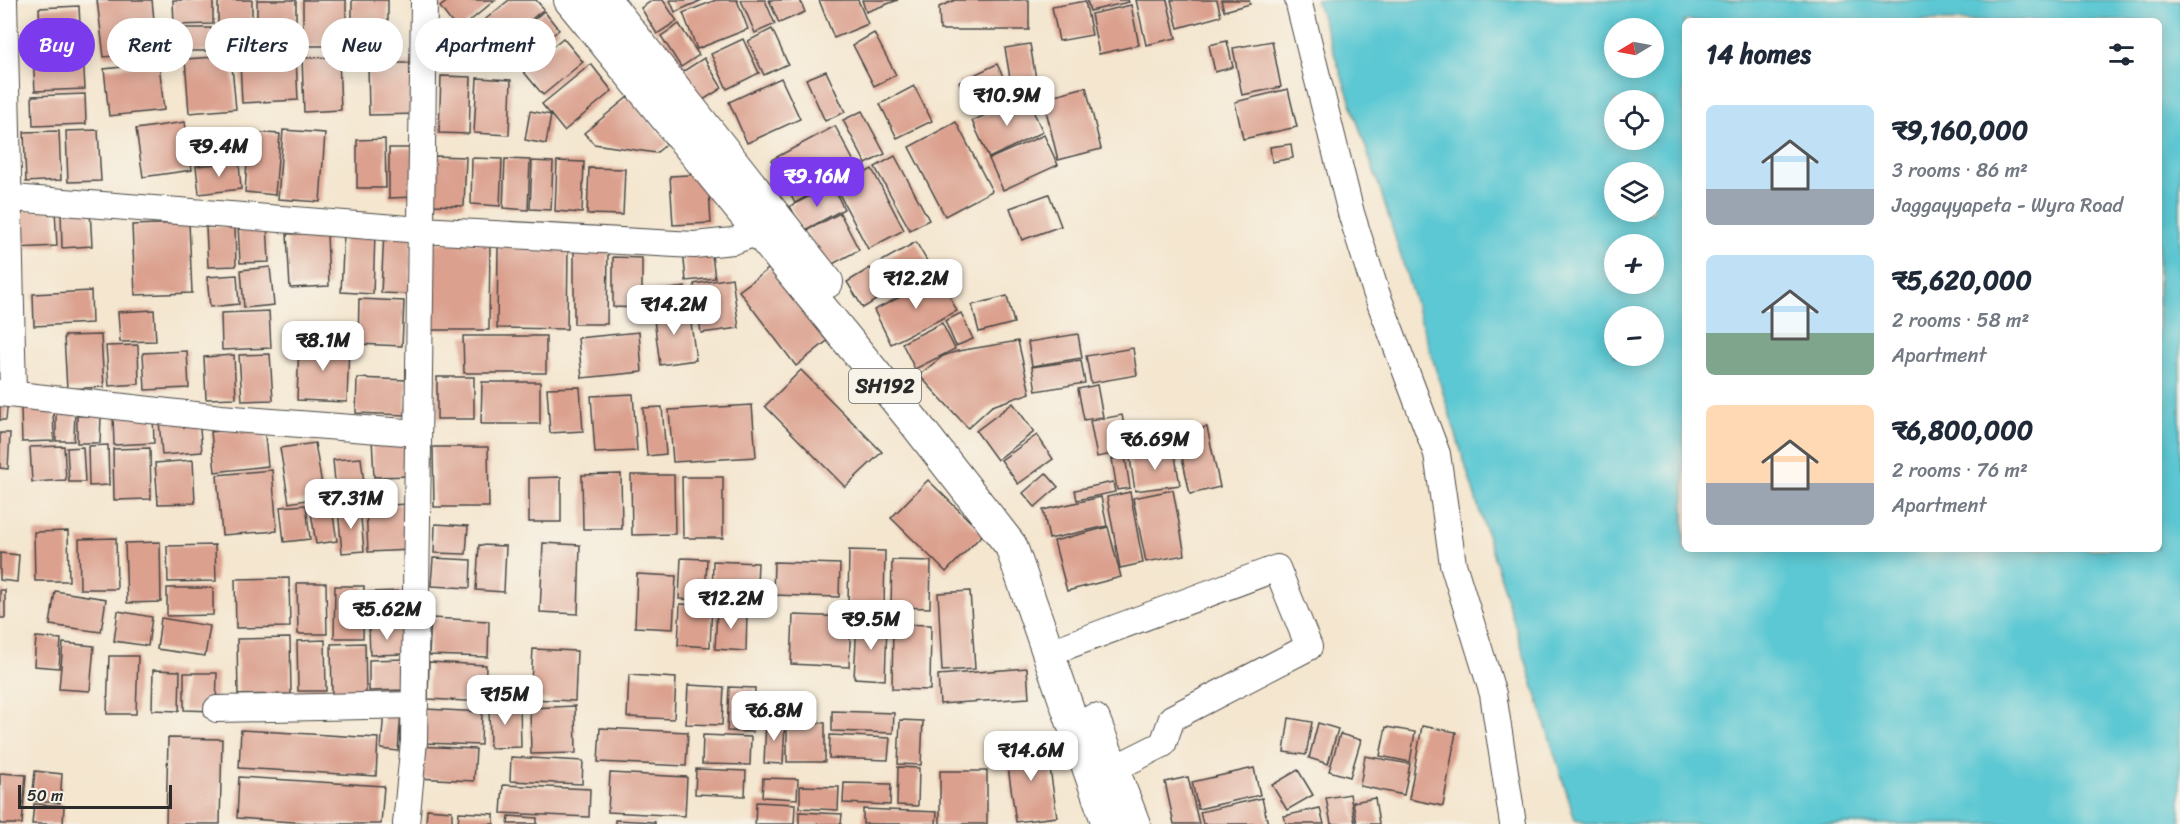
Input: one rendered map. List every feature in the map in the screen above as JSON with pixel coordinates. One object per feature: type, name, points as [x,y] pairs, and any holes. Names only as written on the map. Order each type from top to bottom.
[{"type":"main road","name":"SH192","points":[[570,0],[911,418],[1011,546],[1057,649]]},
{"type":"main road","name":"SH192","points":[[605,0],[1021,528],[1057,649],[1102,774],[1134,824]]},
{"type":"main road","name":"SH192","points":[[1102,774],[1108,824]]},
{"type":"street","points":[[4,0],[7,394],[221,418],[418,433]]},
{"type":"street","points":[[406,824],[415,705],[424,0]]},
{"type":"street","points":[[1298,0],[1351,213],[1376,292],[1437,454],[1452,564],[1493,694],[1513,824]]},
{"type":"street","points":[[4,198],[421,230],[694,245],[733,241],[759,232]]},
{"type":"street","points":[[1057,649],[1278,568],[1309,648],[1172,718],[1163,744],[1102,774]]},
{"type":"street","points":[[217,709],[415,705]]},
{"type":"water","points":[[1316,0],[2180,0],[2180,824],[1590,824],[1575,820],[1381,192]]},
{"type":"building","points":[[97,0],[152,0],[154,18],[107,18],[107,57],[104,57]]},
{"type":"building","points":[[173,0],[213,0],[213,18],[205,18],[205,24],[193,25],[193,18],[174,18]]},
{"type":"building","points":[[218,0],[252,0],[252,18],[218,18]]},
{"type":"building","points":[[257,0],[296,0],[296,18],[257,18]]},
{"type":"building","points":[[303,0],[346,0],[346,18],[321,18],[321,46],[309,46],[309,18],[303,18]]},
{"type":"building","points":[[352,0],[388,0],[388,18],[352,18]]},
{"type":"building","points":[[449,0],[495,0],[474,18],[448,18],[440,7]]},
{"type":"building","points":[[509,0],[536,0],[544,9],[533,18],[487,18]]},
{"type":"building","points":[[653,0],[663,0],[677,21],[657,34],[641,8]]},
{"type":"building","points":[[670,0],[702,0],[675,12]]},
{"type":"building","points":[[716,0],[737,0],[748,29],[697,49],[683,13]]},
{"type":"building","points":[[741,0],[765,0],[775,24],[755,33]]},
{"type":"building","points":[[769,0],[800,0],[805,12],[779,23]]},
{"type":"building","points":[[819,0],[858,0],[868,24],[834,38]]},
{"type":"building","points":[[862,0],[898,0],[866,12]]},
{"type":"building","points":[[955,0],[1029,0],[1029,30],[940,30],[939,7]]},
{"type":"building","points":[[1087,0],[1128,0],[1129,2],[1090,11]]},
{"type":"building","points":[[1136,0],[1167,0],[1176,38],[1146,45]]},
{"type":"building","points":[[1171,0],[1217,0],[1221,16],[1178,28]]},
{"type":"building","points":[[1221,0],[1249,0],[1250,4],[1224,11]]},
{"type":"building","points":[[1085,1],[1092,35],[1059,41],[1052,7]]},
{"type":"building","points":[[1131,5],[1139,45],[1099,54],[1091,14]]},
{"type":"building","points":[[79,6],[80,18],[40,18],[39,8]]},
{"type":"building","points":[[544,11],[550,18],[536,18]]},
{"type":"building","points":[[679,24],[699,55],[681,67],[661,36]]},
{"type":"building","points":[[193,28],[205,28],[205,51],[193,51]]},
{"type":"building","points":[[772,29],[788,64],[764,75],[748,41]]},
{"type":"building","points":[[874,33],[896,75],[874,86],[853,45]]},
{"type":"building","points":[[563,38],[583,62],[543,95],[524,72],[556,72],[556,44]]},
{"type":"building","points":[[743,39],[759,73],[727,89],[711,54]]},
{"type":"building","points":[[1227,41],[1233,67],[1215,72],[1209,45]]},
{"type":"building","points":[[1272,41],[1281,87],[1242,95],[1233,48]]},
{"type":"building","points":[[1030,44],[1036,79],[1011,84],[1005,48]]},
{"type":"building","points":[[321,57],[321,72],[340,72],[341,110],[304,112],[303,72],[309,72],[309,58]]},
{"type":"building","points":[[193,58],[205,58],[205,72],[233,72],[236,109],[189,113],[186,72],[193,72]]},
{"type":"building","points":[[704,58],[722,88],[700,102],[682,72]]},
{"type":"building","points":[[403,63],[415,63],[415,72],[419,72],[420,114],[369,115],[368,72],[403,72]]},
{"type":"building","points":[[591,64],[612,91],[564,131],[542,104]]},
{"type":"building","points":[[997,64],[1010,91],[971,109],[959,82]]},
{"type":"building","points":[[104,69],[107,69],[107,72],[160,72],[164,110],[109,116]]},
{"type":"building","points":[[826,71],[845,112],[825,121],[806,79]]},
{"type":"building","points":[[34,72],[84,72],[85,89],[35,91]]},
{"type":"building","points":[[241,72],[297,72],[298,100],[242,103]]},
{"type":"building","points":[[441,76],[471,77],[469,134],[439,133]]},
{"type":"building","points":[[477,78],[511,80],[509,135],[474,133]]},
{"type":"building","points":[[781,78],[800,119],[747,143],[729,102]]},
{"type":"building","points":[[914,86],[932,121],[897,138],[880,104]]},
{"type":"building","points":[[1086,87],[1101,149],[1058,160],[1043,98]]},
{"type":"building","points":[[1288,89],[1297,127],[1243,139],[1235,102]]},
{"type":"building","points":[[85,94],[86,124],[33,126],[32,96]]},
{"type":"building","points":[[629,96],[667,144],[656,153],[594,144],[584,133]]},
{"type":"building","points":[[1026,96],[1043,132],[989,158],[972,121]]},
{"type":"building","points":[[530,111],[551,115],[546,144],[525,140]]},
{"type":"building","points":[[862,111],[885,154],[866,164],[843,120]]},
{"type":"building","points":[[185,122],[192,170],[143,177],[136,129]]},
{"type":"building","points":[[956,122],[992,191],[945,216],[909,147]]},
{"type":"building","points":[[835,126],[858,169],[795,203],[771,160]]},
{"type":"building","points":[[98,130],[101,181],[68,182],[66,131]]},
{"type":"building","points":[[283,130],[325,133],[320,202],[278,199]]},
{"type":"building","points":[[59,131],[61,180],[26,182],[24,132]]},
{"type":"building","points":[[249,132],[280,134],[275,195],[245,192]]},
{"type":"building","points":[[1044,135],[1058,165],[1003,190],[989,159]]},
{"type":"building","points":[[385,139],[386,188],[357,188],[357,140]]},
{"type":"building","points":[[1291,144],[1293,158],[1272,162],[1270,147]]},
{"type":"building","points":[[389,148],[414,148],[415,197],[389,198]]},
{"type":"building","points":[[433,156],[466,157],[464,206],[432,205]]},
{"type":"building","points":[[895,156],[929,220],[910,230],[875,167]]},
{"type":"building","points":[[472,158],[502,159],[500,206],[471,204]]},
{"type":"building","points":[[505,159],[530,160],[528,210],[503,208]]},
{"type":"building","points":[[532,161],[553,162],[551,210],[530,209]]},
{"type":"building","points":[[557,161],[584,162],[582,213],[555,211]]},
{"type":"building","points":[[239,162],[241,189],[199,194],[196,166]]},
{"type":"building","points":[[589,168],[625,169],[623,215],[587,214]]},
{"type":"building","points":[[872,169],[904,230],[868,249],[836,188]]},
{"type":"building","points":[[708,174],[711,223],[673,225],[670,176]]},
{"type":"building","points":[[832,185],[844,209],[803,231],[790,206]]},
{"type":"building","points":[[1049,194],[1061,226],[1022,240],[1010,208]]},
{"type":"building","points":[[55,210],[57,246],[18,248],[16,211]]},
{"type":"building","points":[[90,210],[92,246],[62,248],[61,211]]},
{"type":"building","points":[[840,213],[859,250],[825,268],[806,231]]},
{"type":"building","points":[[189,223],[192,293],[135,295],[132,225]]},
{"type":"building","points":[[267,223],[269,262],[240,263],[238,224]]},
{"type":"building","points":[[235,226],[236,266],[208,267],[206,227]]},
{"type":"building","points":[[344,232],[375,233],[373,294],[341,292]]},
{"type":"building","points":[[384,232],[412,233],[410,294],[381,293]]},
{"type":"building","points":[[327,233],[329,286],[290,288],[287,234]]},
{"type":"building","points":[[430,242],[490,243],[489,330],[429,330]]},
{"type":"building","points":[[916,242],[935,275],[894,298],[875,265]]},
{"type":"building","points":[[498,246],[568,247],[567,329],[497,328]]},
{"type":"building","points":[[711,247],[715,278],[686,281],[683,250]]},
{"type":"building","points":[[574,250],[608,250],[607,324],[574,324]]},
{"type":"building","points":[[613,257],[642,258],[642,308],[613,307]]},
{"type":"building","points":[[270,267],[274,305],[244,308],[241,270]]},
{"type":"building","points":[[771,267],[827,341],[796,366],[739,291]]},
{"type":"building","points":[[870,268],[886,294],[863,308],[847,282]]},
{"type":"building","points":[[237,275],[239,304],[210,307],[207,277]]},
{"type":"building","points":[[940,277],[957,311],[891,344],[874,310]]},
{"type":"building","points":[[732,278],[739,328],[701,333],[694,284]]},
{"type":"building","points":[[685,287],[687,303],[648,308],[646,292]]},
{"type":"building","points":[[91,291],[92,323],[34,326],[33,294]]},
{"type":"building","points":[[1007,296],[1014,323],[979,332],[972,305]]},
{"type":"building","points":[[359,299],[404,301],[402,346],[358,344]]},
{"type":"building","points":[[689,308],[696,360],[660,365],[653,312]]},
{"type":"building","points":[[154,310],[156,341],[120,342],[118,312]]},
{"type":"building","points":[[269,311],[271,348],[222,350],[221,313]]},
{"type":"building","points":[[961,313],[973,339],[956,346],[945,321]]},
{"type":"building","points":[[942,323],[955,349],[915,369],[902,343]]},
{"type":"building","points":[[639,332],[642,372],[582,378],[578,338]]},
{"type":"building","points":[[1078,334],[1082,358],[1032,366],[1028,342]]},
{"type":"building","points":[[101,335],[104,387],[67,389],[64,336]]},
{"type":"building","points":[[463,336],[546,336],[546,373],[464,373]]},
{"type":"building","points":[[1018,341],[1030,393],[992,406],[968,428],[919,375],[943,356],[958,351]]},
{"type":"building","points":[[299,342],[349,344],[347,402],[297,400]]},
{"type":"building","points":[[138,345],[139,384],[109,386],[106,346]]},
{"type":"building","points":[[1133,348],[1137,375],[1091,383],[1086,356]]},
{"type":"building","points":[[187,351],[189,388],[145,390],[143,353]]},
{"type":"building","points":[[270,354],[273,400],[242,401],[239,355]]},
{"type":"building","points":[[234,355],[236,398],[206,399],[204,357]]},
{"type":"building","points":[[1081,360],[1085,383],[1036,391],[1032,367]]},
{"type":"building","points":[[801,370],[882,452],[845,487],[765,406]]},
{"type":"building","points":[[437,377],[474,377],[474,419],[437,419]]},
{"type":"building","points":[[357,378],[407,380],[405,415],[356,413]]},
{"type":"building","points":[[482,382],[540,382],[540,424],[481,424]]},
{"type":"building","points":[[1097,385],[1103,417],[1084,420],[1078,389]]},
{"type":"building","points":[[580,387],[583,431],[550,433],[547,388]]},
{"type":"building","points":[[633,394],[637,451],[595,453],[591,396]]},
{"type":"building","points":[[0,397],[8,398],[6,420],[0,420]]},
{"type":"building","points":[[1013,403],[1034,432],[997,460],[976,431]]},
{"type":"building","points":[[752,405],[756,457],[673,462],[669,410]]},
{"type":"building","points":[[53,407],[54,441],[22,442],[21,408]]},
{"type":"building","points":[[662,407],[666,454],[647,456],[643,408]]},
{"type":"building","points":[[56,410],[75,410],[74,441],[56,441]]},
{"type":"building","points":[[153,415],[154,443],[114,445],[113,416]]},
{"type":"building","points":[[1122,415],[1129,451],[1097,457],[1090,421]]},
{"type":"building","points":[[77,416],[101,416],[100,443],[77,443]]},
{"type":"building","points":[[199,417],[202,452],[162,455],[159,421]]},
{"type":"building","points":[[264,426],[268,466],[215,472],[211,432]]},
{"type":"building","points":[[1207,427],[1220,487],[1190,494],[1177,434]]},
{"type":"building","points":[[0,433],[10,433],[8,469],[0,468]]},
{"type":"building","points":[[1037,435],[1053,459],[1018,484],[1001,460]]},
{"type":"building","points":[[410,437],[412,476],[374,477],[372,439]]},
{"type":"building","points":[[315,443],[324,497],[289,503],[280,448]]},
{"type":"building","points":[[108,445],[109,485],[89,486],[88,446]]},
{"type":"building","points":[[64,446],[66,480],[32,482],[30,447]]},
{"type":"building","points":[[83,447],[85,482],[69,482],[67,448]]},
{"type":"building","points":[[433,447],[488,447],[489,507],[434,507]]},
{"type":"building","points":[[150,448],[151,499],[114,500],[113,449]]},
{"type":"building","points":[[1174,451],[1180,485],[1135,491],[1130,458]]},
{"type":"building","points":[[1125,457],[1130,488],[1117,490],[1112,459]]},
{"type":"building","points":[[361,458],[366,500],[337,503],[333,460]]},
{"type":"building","points":[[193,460],[195,503],[158,504],[155,463]]},
{"type":"building","points":[[272,470],[277,531],[222,535],[217,475]]},
{"type":"building","points":[[1046,473],[1058,487],[1035,507],[1023,493]]},
{"type":"building","points":[[621,474],[622,529],[583,529],[582,475]]},
{"type":"building","points":[[631,475],[674,475],[675,534],[632,535]]},
{"type":"building","points":[[561,477],[561,522],[529,522],[529,478]]},
{"type":"building","points":[[682,477],[723,477],[723,538],[683,538]]},
{"type":"building","points":[[928,480],[983,534],[946,572],[891,518]]},
{"type":"building","points":[[1113,482],[1115,492],[1077,500],[1075,490]]},
{"type":"building","points":[[1173,490],[1185,555],[1146,562],[1133,498]]},
{"type":"building","points":[[1130,492],[1143,563],[1120,568],[1107,497]]},
{"type":"building","points":[[1101,497],[1107,526],[1049,539],[1043,510]]},
{"type":"building","points":[[331,502],[337,541],[316,544],[310,506]]},
{"type":"building","points":[[410,504],[411,550],[368,552],[366,506]]},
{"type":"building","points":[[306,505],[310,539],[284,542],[280,507]]},
{"type":"building","points":[[360,507],[364,551],[342,553],[338,509]]},
{"type":"building","points":[[435,524],[468,526],[466,554],[434,553]]},
{"type":"building","points":[[1108,527],[1121,577],[1067,591],[1054,541]]},
{"type":"building","points":[[68,531],[69,581],[35,581],[34,532]]},
{"type":"building","points":[[116,538],[117,589],[80,589],[79,539]]},
{"type":"building","points":[[160,542],[161,602],[127,603],[125,543]]},
{"type":"building","points":[[543,543],[580,545],[578,614],[540,612]]},
{"type":"building","points":[[215,545],[216,581],[168,582],[167,546]]},
{"type":"building","points":[[479,545],[506,546],[504,592],[476,590]]},
{"type":"building","points":[[849,550],[885,551],[884,605],[848,605]]},
{"type":"building","points":[[0,553],[19,555],[17,582],[0,580]]},
{"type":"building","points":[[433,558],[471,560],[470,588],[431,586]]},
{"type":"building","points":[[681,558],[707,559],[705,600],[679,599]]},
{"type":"building","points":[[892,560],[931,561],[930,608],[891,607]]},
{"type":"building","points":[[713,561],[758,563],[756,604],[712,601]]},
{"type":"building","points":[[774,562],[840,564],[839,597],[773,595]]},
{"type":"building","points":[[637,574],[676,576],[673,629],[635,627]]},
{"type":"building","points":[[289,578],[290,627],[236,628],[235,579]]},
{"type":"building","points":[[297,583],[326,583],[327,634],[298,634]]},
{"type":"building","points":[[335,586],[364,586],[363,638],[334,638]]},
{"type":"building","points":[[167,588],[213,588],[213,615],[167,616]]},
{"type":"building","points":[[0,590],[5,590],[5,618],[0,618]]},
{"type":"building","points":[[55,591],[106,599],[101,632],[50,625]]},
{"type":"building","points":[[404,591],[405,625],[368,625],[367,592]]},
{"type":"building","points":[[970,591],[975,669],[942,671],[938,593]]},
{"type":"building","points":[[680,604],[712,606],[710,647],[678,645]]},
{"type":"building","points":[[717,610],[747,611],[746,651],[715,649]]},
{"type":"building","points":[[118,611],[152,617],[148,646],[114,641]]},
{"type":"building","points":[[793,615],[851,617],[849,667],[791,664]]},
{"type":"building","points":[[161,618],[210,626],[205,656],[157,649]]},
{"type":"building","points":[[431,618],[489,621],[488,657],[429,655]]},
{"type":"building","points":[[857,622],[887,624],[885,680],[854,678]]},
{"type":"building","points":[[893,624],[931,625],[930,690],[892,689]]},
{"type":"building","points":[[405,627],[405,654],[370,655],[369,628]]},
{"type":"building","points":[[36,637],[61,639],[59,668],[34,666]]},
{"type":"building","points":[[290,638],[291,694],[238,695],[237,639]]},
{"type":"building","points":[[325,640],[326,691],[298,691],[297,641]]},
{"type":"building","points":[[63,643],[94,646],[90,691],[59,689]]},
{"type":"building","points":[[365,643],[366,694],[332,695],[331,644]]},
{"type":"building","points":[[533,649],[577,651],[575,701],[530,699]]},
{"type":"building","points":[[109,656],[138,656],[136,714],[107,714]]},
{"type":"building","points":[[405,659],[406,690],[369,691],[369,660]]},
{"type":"building","points":[[429,662],[486,665],[485,702],[428,699]]},
{"type":"building","points":[[1027,668],[1029,698],[940,704],[938,675]]},
{"type":"building","points":[[153,670],[180,671],[179,711],[152,710]]},
{"type":"building","points":[[184,673],[217,673],[216,711],[184,710]]},
{"type":"building","points":[[629,675],[676,678],[674,719],[627,717]]},
{"type":"building","points":[[688,685],[724,687],[722,725],[686,724]]},
{"type":"building","points":[[729,687],[755,688],[753,732],[727,731]]},
{"type":"building","points":[[520,705],[521,747],[490,748],[489,706]]},
{"type":"building","points":[[575,706],[576,753],[531,754],[530,708]]},
{"type":"building","points":[[425,709],[482,712],[481,745],[424,743]]},
{"type":"building","points":[[384,710],[401,712],[398,751],[381,749]]},
{"type":"building","points":[[832,711],[894,713],[893,733],[832,731]]},
{"type":"building","points":[[1289,718],[1312,722],[1306,755],[1284,752]]},
{"type":"building","points":[[900,720],[923,721],[921,765],[898,764]]},
{"type":"building","points":[[766,721],[785,722],[783,764],[764,763]]},
{"type":"building","points":[[787,722],[825,723],[825,762],[787,762]]},
{"type":"building","points":[[1318,723],[1338,729],[1328,764],[1309,758]]},
{"type":"building","points":[[1422,726],[1456,732],[1443,806],[1409,799]]},
{"type":"building","points":[[1386,727],[1415,732],[1410,762],[1380,756]]},
{"type":"building","points":[[600,728],[688,732],[686,766],[598,762]]},
{"type":"building","points":[[241,730],[378,738],[376,776],[239,768]]},
{"type":"building","points":[[1340,734],[1361,740],[1350,777],[1329,771]]},
{"type":"building","points":[[703,735],[751,737],[750,765],[702,764]]},
{"type":"building","points":[[830,735],[890,738],[888,760],[829,758]]},
{"type":"building","points":[[168,738],[222,739],[220,824],[166,824]]},
{"type":"building","points":[[1046,741],[1057,817],[1016,822],[1005,747]]},
{"type":"building","points":[[418,746],[476,749],[474,781],[417,778]]},
{"type":"building","points":[[1365,756],[1410,764],[1404,795],[1360,786]]},
{"type":"building","points":[[511,757],[583,761],[582,784],[510,781]]},
{"type":"building","points":[[898,767],[919,768],[918,806],[897,805]]},
{"type":"building","points":[[1254,768],[1260,795],[1198,809],[1192,782]]},
{"type":"building","points":[[696,769],[746,771],[745,796],[695,794]]},
{"type":"building","points":[[1298,770],[1313,795],[1287,810],[1272,785]]},
{"type":"building","points":[[35,771],[62,774],[60,803],[32,801]]},
{"type":"building","points":[[940,771],[987,771],[987,824],[940,824]]},
{"type":"building","points":[[0,773],[26,775],[22,824],[0,824]]},
{"type":"building","points":[[610,773],[687,777],[685,816],[608,812]]},
{"type":"building","points":[[239,777],[384,786],[381,824],[322,824],[237,818]]},
{"type":"building","points":[[1188,777],[1199,824],[1174,824],[1165,782]]},
{"type":"building","points":[[763,778],[798,779],[797,799],[762,797]]},
{"type":"building","points":[[844,783],[891,784],[890,805],[843,803]]},
{"type":"building","points":[[503,785],[590,789],[589,817],[501,813]]},
{"type":"building","points":[[800,786],[839,787],[838,810],[800,808]]},
{"type":"building","points":[[1350,794],[1355,824],[1331,824],[1326,798]]},
{"type":"building","points":[[1262,798],[1268,824],[1203,824],[1200,812]]},
{"type":"building","points":[[1375,798],[1379,824],[1357,824],[1353,802]]},
{"type":"building","points":[[756,802],[795,804],[794,824],[755,824]]},
{"type":"building","points":[[34,804],[64,806],[63,824],[32,824]]},
{"type":"building","points":[[1320,808],[1324,824],[1286,824],[1284,816]]},
{"type":"building","points":[[427,809],[452,811],[452,824],[426,824]]},
{"type":"building","points":[[863,809],[937,812],[936,824],[863,824]]},
{"type":"building","points":[[459,812],[494,814],[494,824],[458,824]]},
{"type":"building","points":[[799,812],[842,814],[841,824],[799,824]]},
{"type":"building","points":[[509,816],[537,818],[537,824],[508,824]]},
{"type":"building","points":[[615,820],[655,822],[655,824],[615,824]]}]
